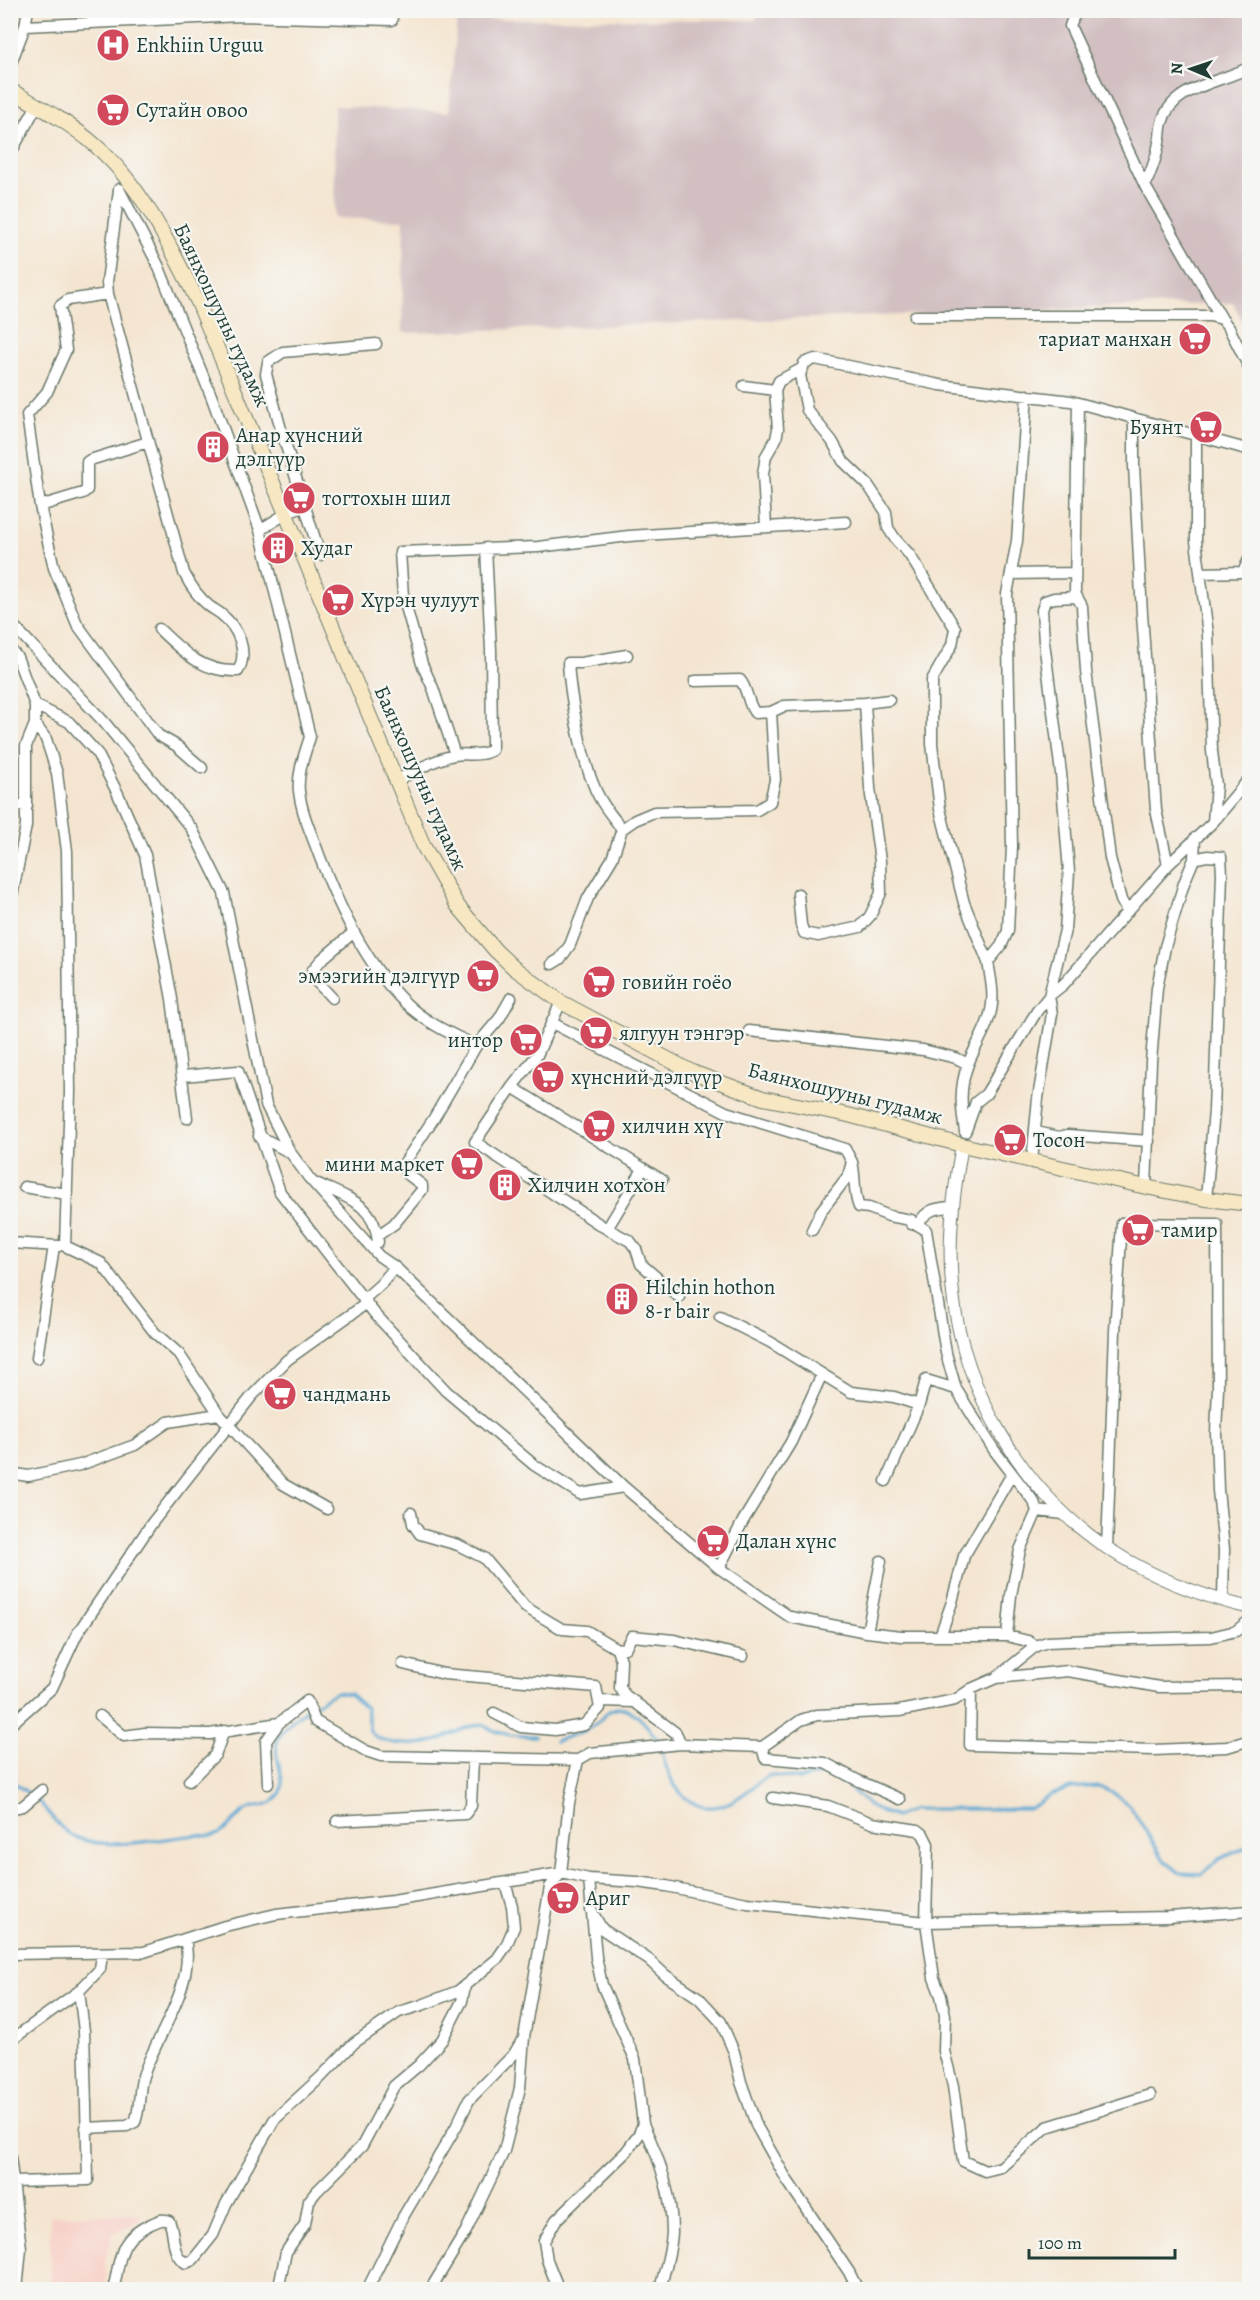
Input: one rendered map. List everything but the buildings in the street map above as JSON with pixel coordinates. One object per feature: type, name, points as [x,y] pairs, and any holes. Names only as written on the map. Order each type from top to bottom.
[{"type":"main road","name":"Баянхошууны гудамж","points":[[10,90],[69,125],[96,146],[144,201],[198,302],[424,847],[457,905],[495,950],[514,968],[561,1002],[692,1072],[763,1098],[964,1138],[1032,1161],[1146,1186],[1206,1199],[1250,1204]]},
{"type":"street","points":[[10,66],[25,26],[28,10]]},
{"type":"street","points":[[1076,10],[1070,26],[1145,186],[1250,369]]},
{"type":"street","points":[[25,26],[241,16],[392,21]]},
{"type":"street","points":[[1145,186],[1156,159],[1167,108],[1177,98],[1189,92],[1250,67]]},
{"type":"street","points":[[10,154],[37,105]]},
{"type":"street","points":[[119,170],[119,190],[107,282],[108,294],[184,573],[192,587],[210,607],[222,614],[233,629],[244,647],[243,661],[238,670],[227,671],[206,666],[188,656],[159,629]]},
{"type":"street","points":[[119,190],[158,265],[212,398],[260,530],[310,737],[298,788],[303,813],[329,884],[354,933],[390,984],[412,1008],[442,1029],[476,1046]]},
{"type":"street","points":[[108,294],[68,300],[60,306],[66,350],[47,392],[27,415],[39,506],[54,568],[77,624],[158,735],[177,746],[202,768]]},
{"type":"street","points":[[915,316],[1210,316],[1222,319]]},
{"type":"street","points":[[320,555],[303,507],[282,433],[267,374],[268,362],[272,357],[283,352],[376,344]]},
{"type":"street","points":[[964,1138],[960,1104],[968,1064],[986,1026],[992,1004],[988,962],[964,903],[940,808],[932,744],[932,680],[952,645],[955,628],[909,554],[888,528],[886,512],[868,485],[843,461],[832,441],[807,410],[800,375],[804,363],[815,359],[940,386],[1078,403],[1250,450]]},
{"type":"street","points":[[766,528],[763,474],[766,456],[778,429],[775,390],[779,381],[802,368]]},
{"type":"street","points":[[744,386],[775,390]]},
{"type":"street","points":[[988,962],[1001,946],[1008,931],[1012,846],[1007,594],[1017,541],[1027,395]]},
{"type":"street","points":[[1078,403],[1076,597],[1082,606],[1086,671],[1110,858],[1121,900],[1127,911]]},
{"type":"street","points":[[1134,418],[1137,512],[1156,810],[1168,865]]},
{"type":"street","points":[[257,443],[282,433]]},
{"type":"street","points":[[1196,435],[1196,541],[1208,634],[1212,751],[1215,769],[1213,822]]},
{"type":"street","points":[[39,506],[87,490],[87,462],[148,442]]},
{"type":"street","points":[[260,530],[287,513],[303,507]]},
{"type":"street","points":[[455,755],[433,688],[422,664],[403,596],[400,552],[538,547],[629,536],[846,522]]},
{"type":"street","points":[[396,781],[432,762],[455,755],[488,753],[492,750],[491,650],[486,548]]},
{"type":"street","points":[[1200,573],[1243,572],[1250,557]]},
{"type":"street","points":[[1011,574],[1075,573]]},
{"type":"street","points":[[1032,1161],[1038,1098],[1052,1014],[1049,996],[1065,930],[1069,872],[1061,773],[1042,610],[1045,601],[1049,599],[1076,597]]},
{"type":"street","points":[[10,622],[104,722],[192,829],[224,893],[266,1105],[290,1152],[313,1182],[379,1256],[395,1267],[624,1487],[719,1568],[790,1617],[901,1636],[1007,1636],[1028,1641],[1036,1646]]},
{"type":"street","points":[[10,649],[17,657],[35,705],[35,724],[26,746],[26,826],[10,906]]},
{"type":"street","points":[[622,829],[601,802],[593,784],[580,738],[568,663],[627,655]]},
{"type":"street","points":[[694,681],[740,680],[745,685],[746,696],[755,713],[771,712],[784,706],[889,700]]},
{"type":"street","points":[[798,894],[804,933],[818,936],[860,927],[870,916],[881,893],[880,861],[870,788],[865,703]]},
{"type":"street","points":[[35,705],[69,722],[97,753],[145,855],[172,999],[187,1118]]},
{"type":"street","points":[[552,964],[560,959],[570,945],[588,898],[612,859],[622,829],[634,820],[654,812],[757,810],[770,802],[775,780],[771,712]]},
{"type":"street","points":[[35,724],[46,739],[57,773],[67,851],[70,1092],[67,1194],[36,1358]]},
{"type":"street","points":[[1250,778],[1213,822],[1168,865],[1065,984],[1049,996],[1037,1011],[986,1094],[976,1102],[964,1138],[952,1207],[950,1247],[953,1295],[960,1336],[972,1374],[1006,1442],[1033,1480],[1064,1514],[1107,1548],[1173,1582],[1223,1601],[1250,1608]]},
{"type":"street","points":[[10,804],[27,806]]},
{"type":"street","points":[[1146,1186],[1151,1062],[1157,988],[1165,947],[1184,883],[1194,859],[1195,838]]},
{"type":"street","points":[[1194,859],[1207,856],[1221,857],[1222,874],[1214,1111],[1206,1199]]},
{"type":"street","points":[[332,998],[317,982],[312,971],[321,960],[354,933]]},
{"type":"street","points":[[377,1236],[394,1224],[422,1190],[422,1185],[406,1173],[405,1162],[476,1046],[499,1019],[511,998]]},
{"type":"street","points":[[561,1002],[537,1055],[475,1142],[607,1229],[630,1241],[636,1249],[641,1264],[680,1297]]},
{"type":"street","points":[[552,1023],[726,1112],[845,1149],[852,1162],[856,1199],[860,1207],[911,1220],[911,1224],[926,1230],[946,1353],[956,1389],[1012,1474],[1034,1502],[1037,1511],[1020,1550],[1011,1594],[1007,1636]]},
{"type":"street","points":[[749,1031],[923,1050],[956,1058],[968,1064]]},
{"type":"street","points":[[183,1076],[238,1071],[280,1192],[365,1301],[409,1353],[446,1390],[534,1465],[580,1494],[624,1487]]},
{"type":"street","points":[[512,1087],[662,1180]]},
{"type":"street","points":[[1036,1132],[1059,1137],[1068,1135],[1149,1141]]},
{"type":"street","points":[[259,1136],[290,1152]]},
{"type":"street","points":[[812,1230],[821,1211],[848,1176],[852,1162]]},
{"type":"street","points":[[607,1229],[643,1169]]},
{"type":"street","points":[[313,1182],[360,1203],[371,1216],[377,1236],[379,1256]]},
{"type":"street","points":[[24,1187],[67,1194]]},
{"type":"street","points":[[918,1225],[922,1216],[933,1208],[952,1207]]},
{"type":"street","points":[[1107,1548],[1115,1331],[1122,1223],[1217,1224],[1216,1433],[1218,1490],[1224,1549],[1223,1601]]},
{"type":"street","points":[[10,1243],[59,1246],[101,1263],[155,1333],[179,1354],[228,1425],[284,1484],[327,1509]]},
{"type":"street","points":[[10,1725],[52,1688],[77,1634],[152,1523],[228,1425],[286,1360],[365,1301],[395,1267]]},
{"type":"street","points":[[720,1317],[770,1342],[851,1392],[894,1397],[919,1405]]},
{"type":"street","points":[[719,1568],[743,1521],[791,1442],[822,1374]]},
{"type":"street","points":[[886,1480],[919,1405],[926,1380],[956,1389]]},
{"type":"street","points":[[10,1473],[28,1476],[80,1465],[135,1445],[168,1422],[219,1414]]},
{"type":"street","points":[[940,1636],[964,1556],[1012,1474]]},
{"type":"street","points":[[1037,1511],[1064,1514]]},
{"type":"street","points":[[411,1513],[413,1524],[420,1533],[458,1545],[484,1558],[525,1607],[562,1629],[587,1632],[617,1649],[621,1660],[620,1688],[676,1733],[676,1745]]},
{"type":"street","points":[[867,1632],[881,1562]]},
{"type":"street","points":[[100,1716],[124,1736],[145,1733],[210,1734],[279,1723],[309,1706],[315,1721],[366,1750],[381,1755],[578,1760],[590,1753],[676,1745],[762,1747],[801,1720],[817,1715],[899,1711],[955,1700],[971,1689],[996,1678],[1036,1646],[1047,1642],[1211,1637],[1236,1631],[1250,1620]]},
{"type":"street","points":[[617,1649],[625,1647],[632,1636],[674,1640],[743,1656]]},
{"type":"street","points":[[404,1665],[444,1674],[596,1687],[600,1701],[600,1708],[585,1725],[555,1730],[520,1727],[494,1713]]},
{"type":"street","points":[[996,1678],[1068,1671],[1159,1688],[1247,1686]]},
{"type":"street","points":[[971,1689],[970,1745],[1154,1750],[1227,1747],[1250,1740]]},
{"type":"street","points":[[600,1701],[635,1702]]},
{"type":"street","points":[[268,1784],[266,1741],[279,1723]]},
{"type":"street","points":[[189,1781],[215,1755],[224,1731]]},
{"type":"street","points":[[762,1747],[765,1758],[825,1763],[900,1799]]},
{"type":"street","points":[[337,1821],[465,1814],[471,1806],[473,1759]]},
{"type":"street","points":[[430,2289],[466,2231],[504,2151],[520,2088],[524,2037],[550,1887],[561,1873],[569,1803],[578,1760]]},
{"type":"street","points":[[10,1809],[23,1806],[37,1794]]},
{"type":"street","points":[[774,1798],[828,1806],[872,1823],[918,1830],[923,1834],[928,1844],[926,1922],[934,1978],[945,2015],[944,2051],[953,2086],[963,2161],[985,2171],[1001,2167],[1047,2127],[1150,2095]]},
{"type":"street","points":[[10,1954],[144,1952],[225,1926],[276,1914],[393,1901],[561,1873],[588,1879],[637,1881],[747,1903],[926,1922],[1169,1917],[1250,1911]]},
{"type":"street","points":[[588,1879],[596,1957],[602,1985],[635,2059],[644,2124],[656,2152],[671,2211],[672,2233],[660,2289]]},
{"type":"street","points":[[114,2289],[117,2264],[126,2242],[137,2231],[164,2219],[169,2221],[176,2253],[186,2263],[193,2260],[213,2235],[226,2204],[274,2120],[354,2043],[399,2012],[422,2006],[458,1991],[490,1966],[512,1935],[514,1920],[505,1883]]},
{"type":"street","points":[[591,1910],[602,1929],[649,1960],[665,1975],[699,1998],[721,2022],[734,2052],[741,2082],[758,2127],[787,2180],[858,2289]]},
{"type":"street","points":[[86,2128],[127,2126],[135,2122],[144,2074],[187,1972],[188,1950],[185,1939]]},
{"type":"street","points":[[10,2042],[79,1991],[100,1969],[102,1954]]},
{"type":"street","points":[[278,2289],[286,2252],[305,2224],[309,2201],[315,2192],[362,2146],[394,2086],[419,2066],[442,2040],[462,2001],[465,1986]]},
{"type":"street","points":[[13,2182],[88,2180],[84,2031],[79,1991]]},
{"type":"street","points":[[367,2289],[404,2217],[470,2100],[514,2054],[524,2037]]},
{"type":"street","points":[[559,2289],[547,2260],[544,2241],[556,2220],[626,2152],[644,2124]]},
{"type":"street","points":[[10,2156],[21,2248],[16,2289]]},
{"type":"shaded area","points":[[756,10],[1249,11],[1249,333],[1233,303],[402,333],[404,220],[335,218],[334,106],[449,112],[457,19],[756,20]]},
{"type":"shaded area","points":[[139,2214],[140,2220],[113,2234],[105,2260],[106,2278],[103,2289],[50,2289],[50,2215]]},
{"type":"waterway","points":[[36,1799],[64,1830],[75,1837],[89,1841],[120,1844],[217,1835],[244,1811],[277,1798],[282,1785],[277,1753],[279,1737],[297,1717],[336,1692],[350,1694],[366,1708],[370,1732],[376,1737],[393,1743],[430,1742],[482,1724],[501,1733],[535,1736]]},
{"type":"waterway","points":[[555,1741],[589,1729],[616,1708],[624,1709],[638,1717],[660,1743]]},
{"type":"waterway","points":[[662,1749],[665,1763],[677,1788],[685,1798],[708,1807],[721,1806],[736,1799],[770,1775],[801,1779],[826,1773],[847,1785],[869,1806],[896,1817],[914,1809],[1029,1809],[1051,1795],[1071,1788],[1097,1786],[1115,1794],[1130,1806],[1164,1860],[1180,1873],[1201,1874],[1219,1859],[1250,1846]]},
{"type":"waterway","points":[[10,1780],[31,1795]]},
{"type":"place","name":"Enkhiin Urguu","points":[[113,45]]},
{"type":"place","name":"Сутайн овоо","points":[[113,110]]},
{"type":"place","name":"тариат манхан","points":[[1195,339]]},
{"type":"place","name":"Буянт","points":[[1206,427]]},
{"type":"place","name":"Анар хүнсний дэлгүүр","points":[[213,447]]},
{"type":"place","name":"тогтохын шил","points":[[299,498]]},
{"type":"place","name":"Худаг","points":[[278,548]]},
{"type":"place","name":"Хүрэн чулуут","points":[[338,600]]},
{"type":"place","name":"эмээгийн дэлгүүр","points":[[483,976]]},
{"type":"place","name":"говийн гоёо","points":[[599,982]]},
{"type":"place","name":"ялгуун тэнгэр","points":[[596,1033]]},
{"type":"place","name":"интор","points":[[526,1040]]},
{"type":"place","name":"хүнсний дэлгүүр","points":[[548,1077]]},
{"type":"place","name":"хилчин хүү","points":[[599,1126]]},
{"type":"place","name":"Тосон","points":[[1010,1140]]},
{"type":"place","name":"мини маркет","points":[[467,1164]]},
{"type":"place","name":"Хилчин хотхон","points":[[505,1185]]},
{"type":"place","name":"тамир","points":[[1138,1230]]},
{"type":"place","name":"Hilchin hothon 8-r bair","points":[[622,1299]]},
{"type":"place","name":"чандмань","points":[[280,1394]]},
{"type":"place","name":"Далан хүнс","points":[[713,1541]]},
{"type":"place","name":"Ариг","points":[[563,1898]]}]
